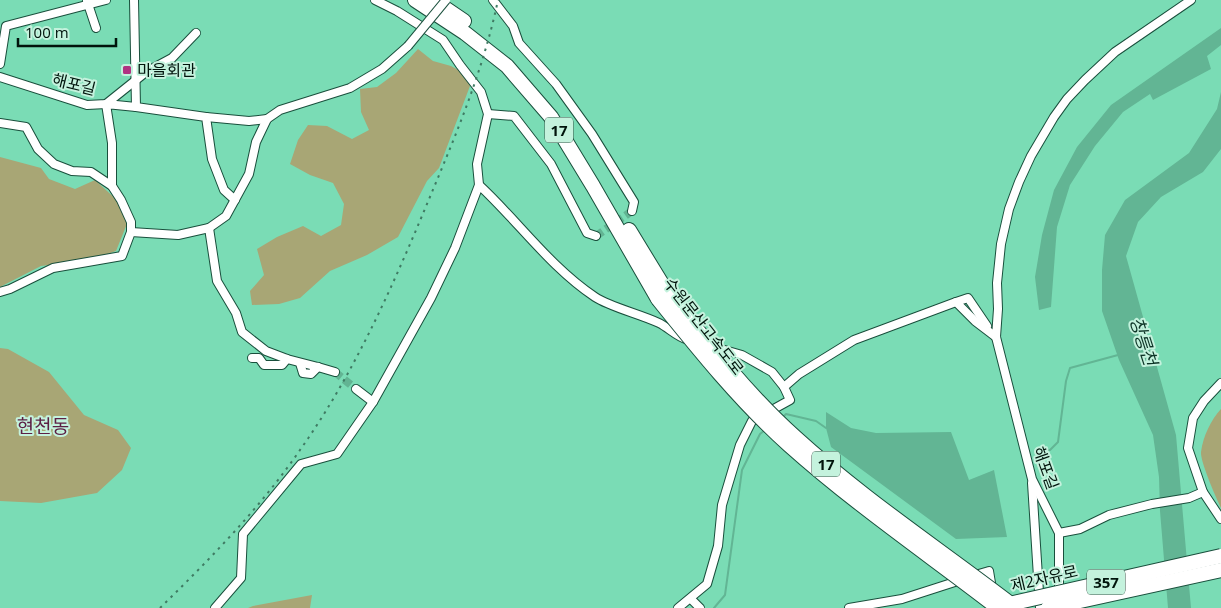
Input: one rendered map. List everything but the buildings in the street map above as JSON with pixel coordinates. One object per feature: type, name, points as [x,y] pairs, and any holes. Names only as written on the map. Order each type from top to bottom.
[{"type":"highway","name":"수원문산고속도로","points":[[415,0],[465,33],[507,66],[551,117],[661,294],[722,378],[748,406],[788,445],[848,496],[997,608]]},
{"type":"highway","name":"수원문산고속도로","points":[[433,0],[475,28],[523,70],[557,111],[661,294],[755,397],[794,436],[855,488],[1016,608]]},
{"type":"highway","name":"제2자유로","points":[[991,608],[1221,556]]},
{"type":"highway","name":"제2자유로","points":[[1048,608],[1221,570]]},
{"type":"street","points":[[0,64],[3,26],[88,2],[106,0]]},
{"type":"street","points":[[134,0],[136,107]]},
{"type":"street","points":[[215,608],[241,578],[243,534],[301,464],[337,454],[373,402],[430,298],[454,248],[478,185],[477,164],[488,114],[481,92],[443,40],[398,11],[375,0]]},
{"type":"street","points":[[131,232],[178,235],[208,228],[226,216],[249,174],[256,142],[268,119],[280,110],[350,88],[382,69],[408,46],[446,0]]},
{"type":"street","points":[[493,0],[513,26],[519,43],[556,84],[592,134],[634,202],[632,211]]},
{"type":"street","name":"해포길","points":[[1059,608],[1059,533],[1032,479],[996,337],[997,283],[1001,244],[1009,209],[1019,182],[1042,135],[1067,99],[1116,52],[1191,0]]},
{"type":"street","points":[[88,2],[96,28]]},
{"type":"street","name":"해포길","points":[[0,77],[87,105],[106,104],[146,72],[172,58],[196,33]]},
{"type":"street","points":[[112,186],[112,143],[106,104],[249,121],[268,119]]},
{"type":"street","points":[[488,114],[514,116],[551,164],[588,233],[596,236]]},
{"type":"street","points":[[206,116],[212,159],[224,190],[235,200]]},
{"type":"street","points":[[0,123],[26,127],[38,149],[54,164],[72,171],[92,172],[112,186],[131,222],[131,232],[122,256],[53,268],[0,292]]},
{"type":"street","points":[[478,185],[500,205],[555,264],[596,298],[660,323],[681,338],[742,355],[772,372],[784,387],[790,400],[752,421],[740,445],[722,505],[718,546],[707,584],[678,608]]},
{"type":"street","points":[[208,228],[217,281],[236,313],[242,332],[266,351],[300,363],[335,372]]},
{"type":"street","points":[[784,387],[799,374],[854,340],[956,302],[975,321],[996,337]]},
{"type":"street","points":[[252,358],[259,358],[264,365],[282,365],[287,359]]},
{"type":"street","points":[[1221,383],[1204,401],[1193,418],[1188,448],[1203,492],[1221,519]]},
{"type":"street","points":[[356,389],[373,402]]},
{"type":"street","points":[[1032,479],[1040,608]]},
{"type":"street","points":[[1059,533],[1080,529],[1109,515],[1152,504],[1189,498],[1203,492]]},
{"type":"street","points":[[849,608],[902,599],[989,571],[997,608]]},
{"type":"street","points":[[691,599],[700,608]]},
{"type":"shaded area","points":[[418,49],[433,61],[451,66],[473,78],[439,168],[427,181],[398,237],[367,255],[330,271],[300,298],[279,304],[252,305],[250,291],[264,275],[257,249],[277,237],[303,226],[321,236],[341,225],[344,204],[333,183],[310,175],[290,164],[298,140],[308,125],[327,126],[352,139],[369,130],[361,112],[360,89],[377,87],[396,73]]},
{"type":"shaded area","points":[[0,157],[41,168],[49,179],[75,189],[95,180],[118,201],[127,224],[116,251],[91,260],[41,266],[0,287]]},
{"type":"shaded area","points":[[0,348],[8,349],[49,372],[84,415],[118,430],[131,448],[122,470],[97,493],[41,503],[0,501]]},
{"type":"shaded area","points":[[1221,409],[1221,508],[1212,488],[1201,452],[1208,429]]},
{"type":"shaded area","points":[[312,595],[310,608],[248,608],[253,606]]},
{"type":"water","points":[[1221,28],[1221,45],[1207,56],[1211,69],[1153,100],[1150,94],[1123,112],[1095,146],[1070,185],[1057,227],[1051,307],[1039,310],[1035,277],[1042,235],[1054,190],[1077,147],[1111,105]]},
{"type":"water","name":"창릉천","points":[[1221,92],[1221,149],[1203,172],[1161,197],[1138,222],[1126,256],[1176,435],[1191,608],[1168,608],[1159,477],[1153,435],[1119,360],[1102,311],[1102,270],[1105,235],[1125,200],[1189,153],[1217,109]]},
{"type":"water","points":[[826,412],[851,428],[876,433],[951,432],[969,480],[994,470],[1007,537],[956,539],[831,447],[826,428]]},
{"type":"waterway","points":[[1038,449],[1050,450],[1058,442],[1066,381],[1070,368],[1118,355]]},
{"type":"waterway","points":[[783,417],[786,414],[816,421],[826,428]]},
{"type":"waterway","points":[[714,608],[725,595],[742,470],[760,434],[765,430]]},
{"type":"tunnel","points":[[596,236],[632,211]]},
{"type":"tunnel","points":[[335,372],[356,389]]},
{"type":"railway","points":[[160,608],[216,552],[285,471],[320,420],[357,357],[389,292],[451,145],[478,74],[498,0]]},
{"type":"place","name":"마을회관","points":[[127,70]]},
{"type":"district","name":"현천동","points":[[43,426]]}]
